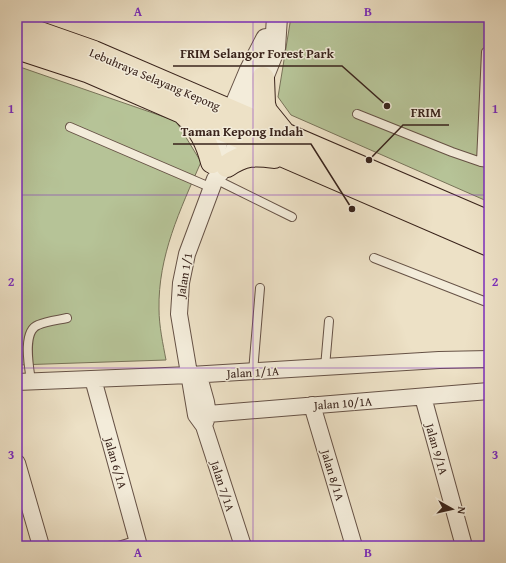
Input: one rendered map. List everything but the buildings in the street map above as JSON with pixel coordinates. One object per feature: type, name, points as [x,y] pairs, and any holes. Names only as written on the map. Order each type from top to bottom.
[{"type":"main road","name":"Lebuhraya Selayang Kepong","points":[[17,25],[94,52],[236,124],[293,160],[489,245]]},
{"type":"main road","name":"Lebuhraya Selayang Kepong","points":[[17,48],[86,71],[182,112],[284,134],[489,222]]},
{"type":"main road","points":[[263,78],[264,104],[266,111],[284,134]]},
{"type":"main road","points":[[182,112],[199,129],[205,139],[217,174],[236,160],[253,155],[293,160]]},
{"type":"street","points":[[236,124],[263,78],[275,48],[277,21]]},
{"type":"street","points":[[236,124],[264,41],[277,21]]},
{"type":"street","name":"Jalan 1/1","points":[[190,375],[180,326],[180,295],[187,254],[236,124]]},
{"type":"street","name":"Jalan 1/1A","points":[[24,381],[253,372],[439,360],[489,360]]},
{"type":"street","name":"Jalan 7/1A","points":[[190,375],[201,384],[203,418],[243,546]]},
{"type":"street","name":"Jalan 6/1A","points":[[93,379],[138,543]]},
{"type":"street","name":"Jalan 10/1A","points":[[203,418],[312,405],[489,391]]},
{"type":"street","name":"Jalan 9/1A","points":[[423,397],[464,546]]},
{"type":"street","name":"Jalan 8/1A","points":[[312,405],[350,545]]},
{"type":"street","points":[[17,464],[40,546]]},
{"type":"lane","points":[[357,114],[452,152],[485,162],[486,52]]},
{"type":"lane","points":[[70,126],[217,174],[292,217]]},
{"type":"lane","points":[[374,258],[489,303]]},
{"type":"lane","points":[[253,372],[260,288]]},
{"type":"lane","points":[[24,381],[30,332],[37,325],[66,318]]},
{"type":"lane","points":[[325,367],[329,321]]},
{"type":"lane","points":[[118,546],[138,543]]},
{"type":"green space","points":[[291,17],[489,17],[489,202],[291,115],[278,97]]},
{"type":"green space","points":[[17,66],[176,121],[201,162],[178,216],[166,252],[162,270],[159,315],[166,360],[17,365]]},
{"type":"place","name":"FRIM Selangor Forest Park","points":[[387,106]]},
{"type":"place","name":"FRIM","points":[[369,160]]},
{"type":"place","name":"Taman Kepong Indah","points":[[352,209]]}]
